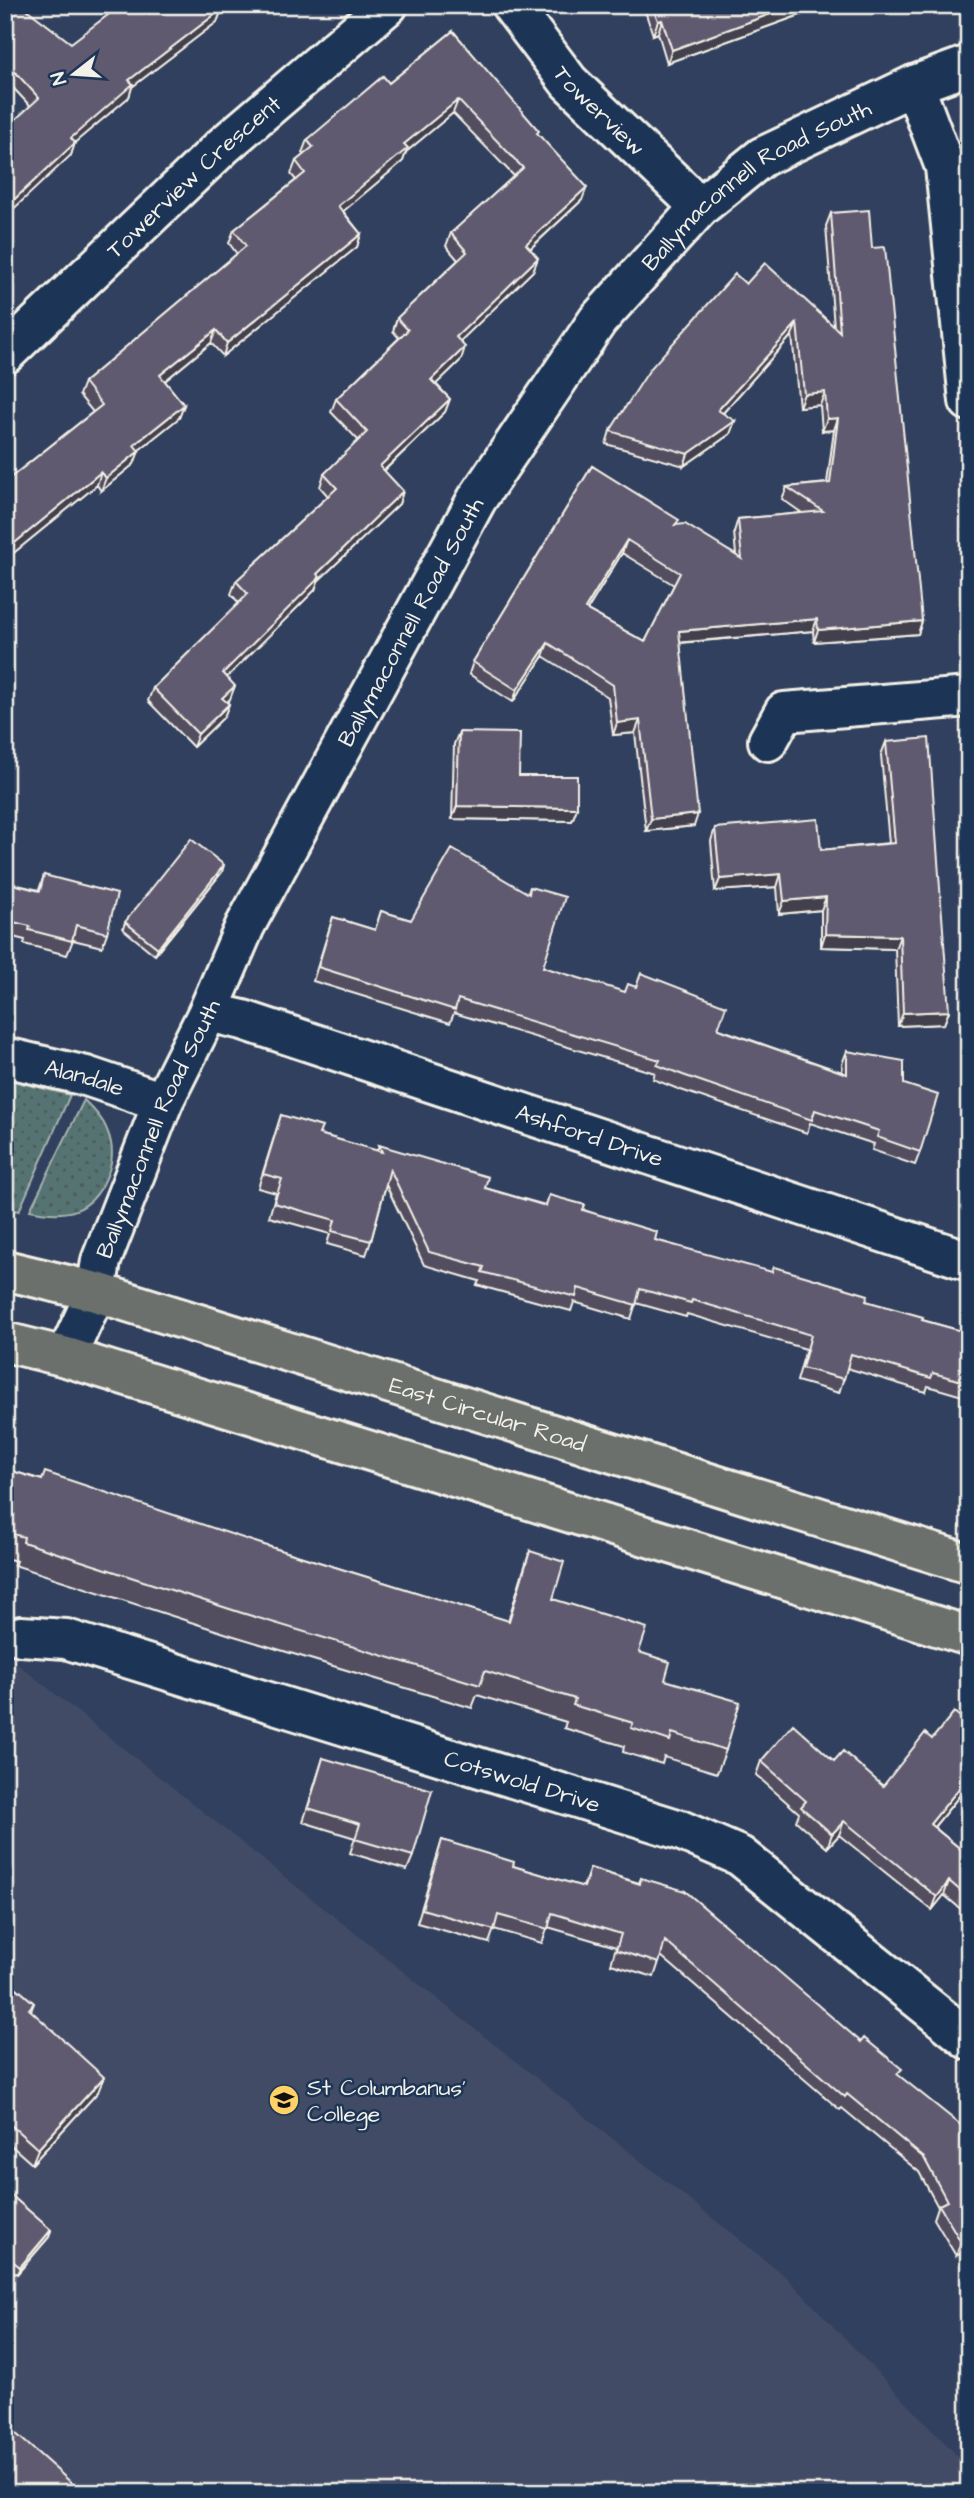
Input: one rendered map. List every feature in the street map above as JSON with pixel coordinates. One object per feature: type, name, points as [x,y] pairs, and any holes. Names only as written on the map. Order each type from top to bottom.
[{"type":"highway","name":"East Circular Road","points":[[5,1270],[96,1293],[969,1564]]},
{"type":"highway","points":[[5,1342],[66,1357],[969,1636]]},
{"type":"street","name":"Towerview Crescent","points":[[7,349],[223,146],[388,5]]},
{"type":"street","name":"Towerview","points":[[511,5],[569,82],[700,207]]},
{"type":"street","name":"Ballymaconnell Road South","points":[[66,1357],[96,1293],[101,1261],[163,1102],[208,1012],[245,926],[477,499],[598,320],[700,207],[762,157],[914,85],[969,65]]},
{"type":"street","points":[[914,85],[945,167],[969,401]]},
{"type":"street","points":[[768,741],[785,712],[969,697]]},
{"type":"street","name":"Ashford Drive","points":[[208,1012],[243,1020],[969,1261]]},
{"type":"street","name":"Alandale","points":[[5,1058],[86,1076],[163,1102]]},
{"type":"street","name":"Cotswold Drive","points":[[21,1636],[66,1639],[680,1830],[740,1856],[969,2040]]},
{"type":"shaded area","name":"St Columbanus' College","points":[[5,1654],[786,2277],[969,2468],[969,2493],[5,2493]]},
{"type":"green space","points":[[5,1079],[70,1095],[19,1211],[5,1208]]},
{"type":"green space","points":[[84,1100],[100,1118],[111,1142],[112,1154],[106,1178],[93,1199],[76,1210],[55,1213],[30,1210]]},
{"type":"building","points":[[6,5],[21,5],[71,43],[121,5],[219,5],[222,9],[129,80],[133,84],[71,138],[75,143],[5,208],[5,129],[39,98],[5,61]]},
{"type":"building","points":[[652,5],[795,5],[672,50],[662,20],[658,21]]},
{"type":"building","points":[[453,31],[539,131],[537,133],[587,187],[526,244],[538,258],[456,337],[465,347],[431,380],[450,399],[380,466],[403,491],[317,574],[320,577],[223,673],[235,686],[222,698],[229,704],[198,734],[153,688],[248,594],[236,581],[337,488],[324,474],[367,432],[336,399],[408,330],[397,318],[467,252],[451,233],[523,168],[458,100],[404,144],[408,148],[338,206],[361,234],[227,343],[216,330],[160,375],[184,405],[134,445],[139,451],[106,478],[101,472],[5,551],[5,482],[102,405],[84,382],[246,246],[234,230],[305,173],[296,161],[313,147],[307,140],[383,76],[389,83]]},
{"type":"building","points":[[869,210],[872,248],[885,247],[922,621],[818,630],[817,619],[679,631],[698,814],[651,819],[640,720],[617,723],[613,685],[548,643],[517,690],[473,662],[592,466],[679,520],[675,525],[685,524],[742,559],[738,519],[823,511],[787,487],[830,483],[838,418],[827,419],[825,392],[804,394],[797,323],[718,410],[735,421],[688,454],[610,431],[650,369],[735,274],[746,284],[765,263],[840,332],[831,213]],"holes":[[[627,540],[680,573],[645,642],[585,609]]]},
{"type":"building","points":[[459,732],[520,733],[519,776],[577,776],[577,808],[457,806]]},
{"type":"building","points":[[929,738],[949,1011],[903,1013],[900,936],[825,934],[826,897],[784,901],[781,874],[720,879],[715,828],[818,819],[821,850],[895,843],[886,742]]},
{"type":"building","points":[[191,839],[224,865],[158,948],[125,922]]},
{"type":"building","points":[[452,849],[529,894],[530,887],[565,897],[543,967],[625,992],[628,984],[636,987],[641,973],[726,1006],[718,1029],[847,1074],[847,1051],[904,1061],[904,1084],[938,1095],[920,1152],[877,1137],[879,1131],[815,1110],[812,1120],[683,1075],[657,1065],[660,1060],[458,999],[455,1010],[318,967],[333,917],[375,930],[381,911],[411,920]]},
{"type":"building","points":[[44,875],[117,894],[107,933],[76,925],[72,941],[29,930],[30,926],[5,920],[5,882],[40,891]]},
{"type":"building","points":[[281,1115],[322,1127],[319,1134],[382,1152],[379,1145],[488,1177],[485,1188],[546,1206],[549,1195],[585,1205],[583,1210],[657,1232],[655,1240],[772,1272],[774,1267],[815,1279],[868,1295],[866,1301],[969,1333],[969,1383],[933,1373],[931,1378],[851,1354],[844,1379],[802,1368],[811,1335],[692,1300],[691,1303],[640,1289],[636,1305],[578,1288],[576,1297],[482,1272],[484,1267],[429,1252],[390,1169],[371,1241],[332,1231],[335,1220],[274,1203],[282,1179],[263,1174]]},
{"type":"building","points":[[5,1469],[42,1480],[45,1472],[264,1545],[509,1621],[530,1551],[564,1562],[553,1599],[647,1628],[639,1652],[670,1662],[665,1680],[740,1702],[726,1750],[672,1733],[670,1741],[631,1728],[633,1723],[573,1705],[575,1699],[485,1671],[480,1685],[242,1613],[23,1542],[24,1537],[5,1532]]},
{"type":"building","points":[[954,1712],[969,1724],[969,1776],[930,1824],[969,1856],[969,1898],[949,1881],[937,1897],[844,1821],[832,1834],[801,1807],[806,1801],[761,1761],[793,1724],[834,1761],[843,1751],[883,1786],[925,1733],[932,1739]]},
{"type":"building","points":[[323,1758],[432,1790],[413,1856],[355,1839],[360,1824],[308,1808]]},
{"type":"building","points":[[442,1840],[514,1862],[513,1866],[584,1887],[590,1868],[640,1884],[641,1878],[685,1891],[861,2042],[864,2038],[902,2069],[897,2074],[962,2126],[969,2137],[969,2238],[961,2242],[939,2205],[947,2201],[924,2158],[847,2094],[845,2097],[665,1941],[659,1963],[616,1950],[621,1934],[552,1913],[548,1929],[498,1915],[494,1930],[422,1909]]},
{"type":"building","points":[[5,1978],[34,2003],[29,2009],[104,2077],[38,2149],[5,2120]]},
{"type":"building","points":[[5,2190],[51,2230],[20,2267],[5,2255]]},
{"type":"building","points":[[5,2424],[83,2493],[5,2493]]},
{"type":"place","name":"St Columbanus' College","points":[[284,2100]]}]
